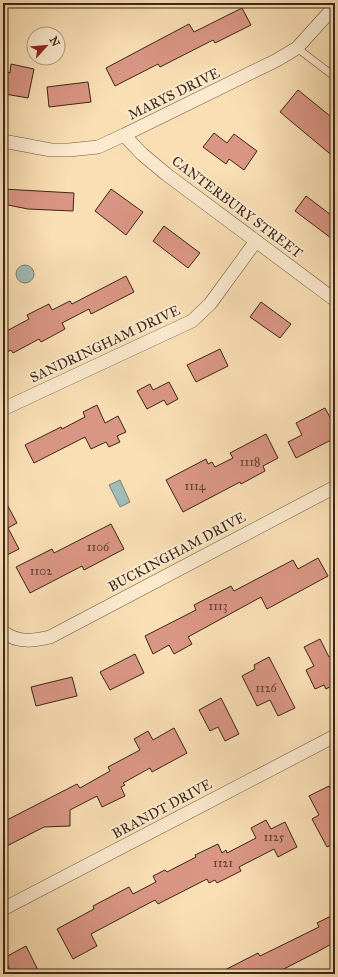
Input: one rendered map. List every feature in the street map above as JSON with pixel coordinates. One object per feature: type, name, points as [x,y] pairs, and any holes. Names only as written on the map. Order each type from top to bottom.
[{"type":"street","name":"MARYS DRIVE","points":[[3,141],[51,150],[69,150],[98,146],[124,136],[258,70],[297,48],[335,6]]},
{"type":"street","name":"CANTERBURY STREET","points":[[124,136],[142,154],[335,300]]},
{"type":"street","name":"SANDRINGHAM DRIVE","points":[[3,409],[192,321],[210,304],[256,241]]},
{"type":"street","name":"BUCKINGHAM DRIVE","points":[[3,632],[10,638],[32,641],[50,637],[335,487]]},
{"type":"street","name":"BRANDT DRIVE","points":[[3,909],[335,736]]},
{"type":"lane","points":[[297,48],[335,77]]},
{"type":"water","points":[[25,265],[31,268],[34,274],[31,280],[25,283],[19,280],[16,274],[19,268]]},
{"type":"water","points":[[120,480],[130,502],[120,507],[109,485]]},
{"type":"building","points":[[242,8],[251,25],[215,43],[213,40],[160,67],[158,64],[115,86],[106,68],[189,24],[194,32]]},
{"type":"building","points":[[11,64],[34,69],[28,98],[5,94],[6,91],[3,91],[3,71],[10,73]]},
{"type":"building","points":[[88,82],[91,102],[49,107],[47,87]]},
{"type":"building","points":[[298,90],[335,120],[335,158],[280,112]]},
{"type":"building","points":[[214,133],[227,143],[234,134],[257,151],[244,170],[229,159],[226,164],[203,147]]},
{"type":"building","points":[[3,189],[74,193],[73,211],[28,209],[3,204]]},
{"type":"building","points":[[111,189],[143,212],[126,235],[95,211]]},
{"type":"building","points":[[306,196],[335,218],[335,241],[295,211]]},
{"type":"building","points":[[164,226],[200,253],[188,268],[153,241]]},
{"type":"building","points":[[126,276],[134,292],[91,314],[89,309],[62,323],[65,329],[41,342],[39,339],[13,353],[11,350],[3,354],[3,333],[29,319],[27,315],[49,304],[52,310],[70,301],[72,304]]},
{"type":"building","points":[[261,302],[291,324],[280,338],[250,317]]},
{"type":"building","points":[[220,349],[228,366],[196,382],[187,365]]},
{"type":"building","points":[[169,382],[178,399],[167,405],[164,400],[147,409],[137,391],[150,384],[153,390]]},
{"type":"building","points":[[97,405],[105,423],[118,416],[126,432],[117,436],[120,442],[109,447],[106,442],[91,449],[85,437],[34,463],[25,445],[85,417],[83,412]]},
{"type":"building","points":[[325,408],[335,427],[335,438],[296,458],[288,442],[302,435],[296,423]]},
{"type":"building","points":[[266,434],[278,458],[263,466],[265,471],[241,484],[240,482],[183,512],[166,480],[206,459],[208,464],[212,462],[215,467],[233,458],[230,453]]},
{"type":"building","points":[[3,497],[17,523],[8,528],[19,549],[3,557]]},
{"type":"building","points":[[111,524],[124,549],[84,570],[82,566],[30,593],[16,567],[52,549],[54,553]]},
{"type":"building","points":[[318,558],[328,576],[267,609],[261,597],[188,637],[192,644],[174,654],[169,645],[153,654],[145,636],[196,610],[194,605],[231,586],[234,591],[293,560],[298,569]]},
{"type":"building","points":[[320,639],[329,657],[335,654],[335,684],[326,689],[324,685],[315,689],[306,670],[314,666],[304,647]]},
{"type":"building","points":[[135,654],[144,673],[110,690],[100,672]]},
{"type":"building","points":[[269,657],[295,708],[278,716],[270,700],[257,706],[242,676],[255,669],[254,665]]},
{"type":"building","points":[[72,677],[77,696],[36,706],[31,687]]},
{"type":"building","points":[[221,698],[239,734],[225,741],[218,727],[210,731],[199,710]]},
{"type":"building","points":[[174,728],[187,753],[152,772],[150,768],[123,783],[125,785],[121,787],[125,796],[102,807],[97,796],[70,810],[70,826],[44,827],[3,848],[3,822],[77,784],[80,788],[110,771],[108,767],[140,750],[134,739],[148,731],[153,740]]},
{"type":"building","points":[[329,786],[335,797],[335,843],[327,847],[312,819],[319,815],[309,796]]},
{"type":"building","points":[[266,820],[271,829],[285,822],[297,847],[278,857],[274,849],[239,867],[241,871],[217,883],[215,880],[209,883],[207,879],[158,904],[155,900],[91,934],[97,946],[73,959],[57,929],[94,909],[93,906],[129,887],[133,894],[156,882],[153,876],[165,870],[167,872],[196,857],[195,855],[218,844],[222,853],[226,850],[227,853],[256,838],[251,828]]},
{"type":"building","points":[[335,914],[335,942],[274,974],[217,974],[258,953],[260,956],[319,927],[317,923]]},
{"type":"building","points":[[26,946],[40,974],[12,974],[4,958]]}]
